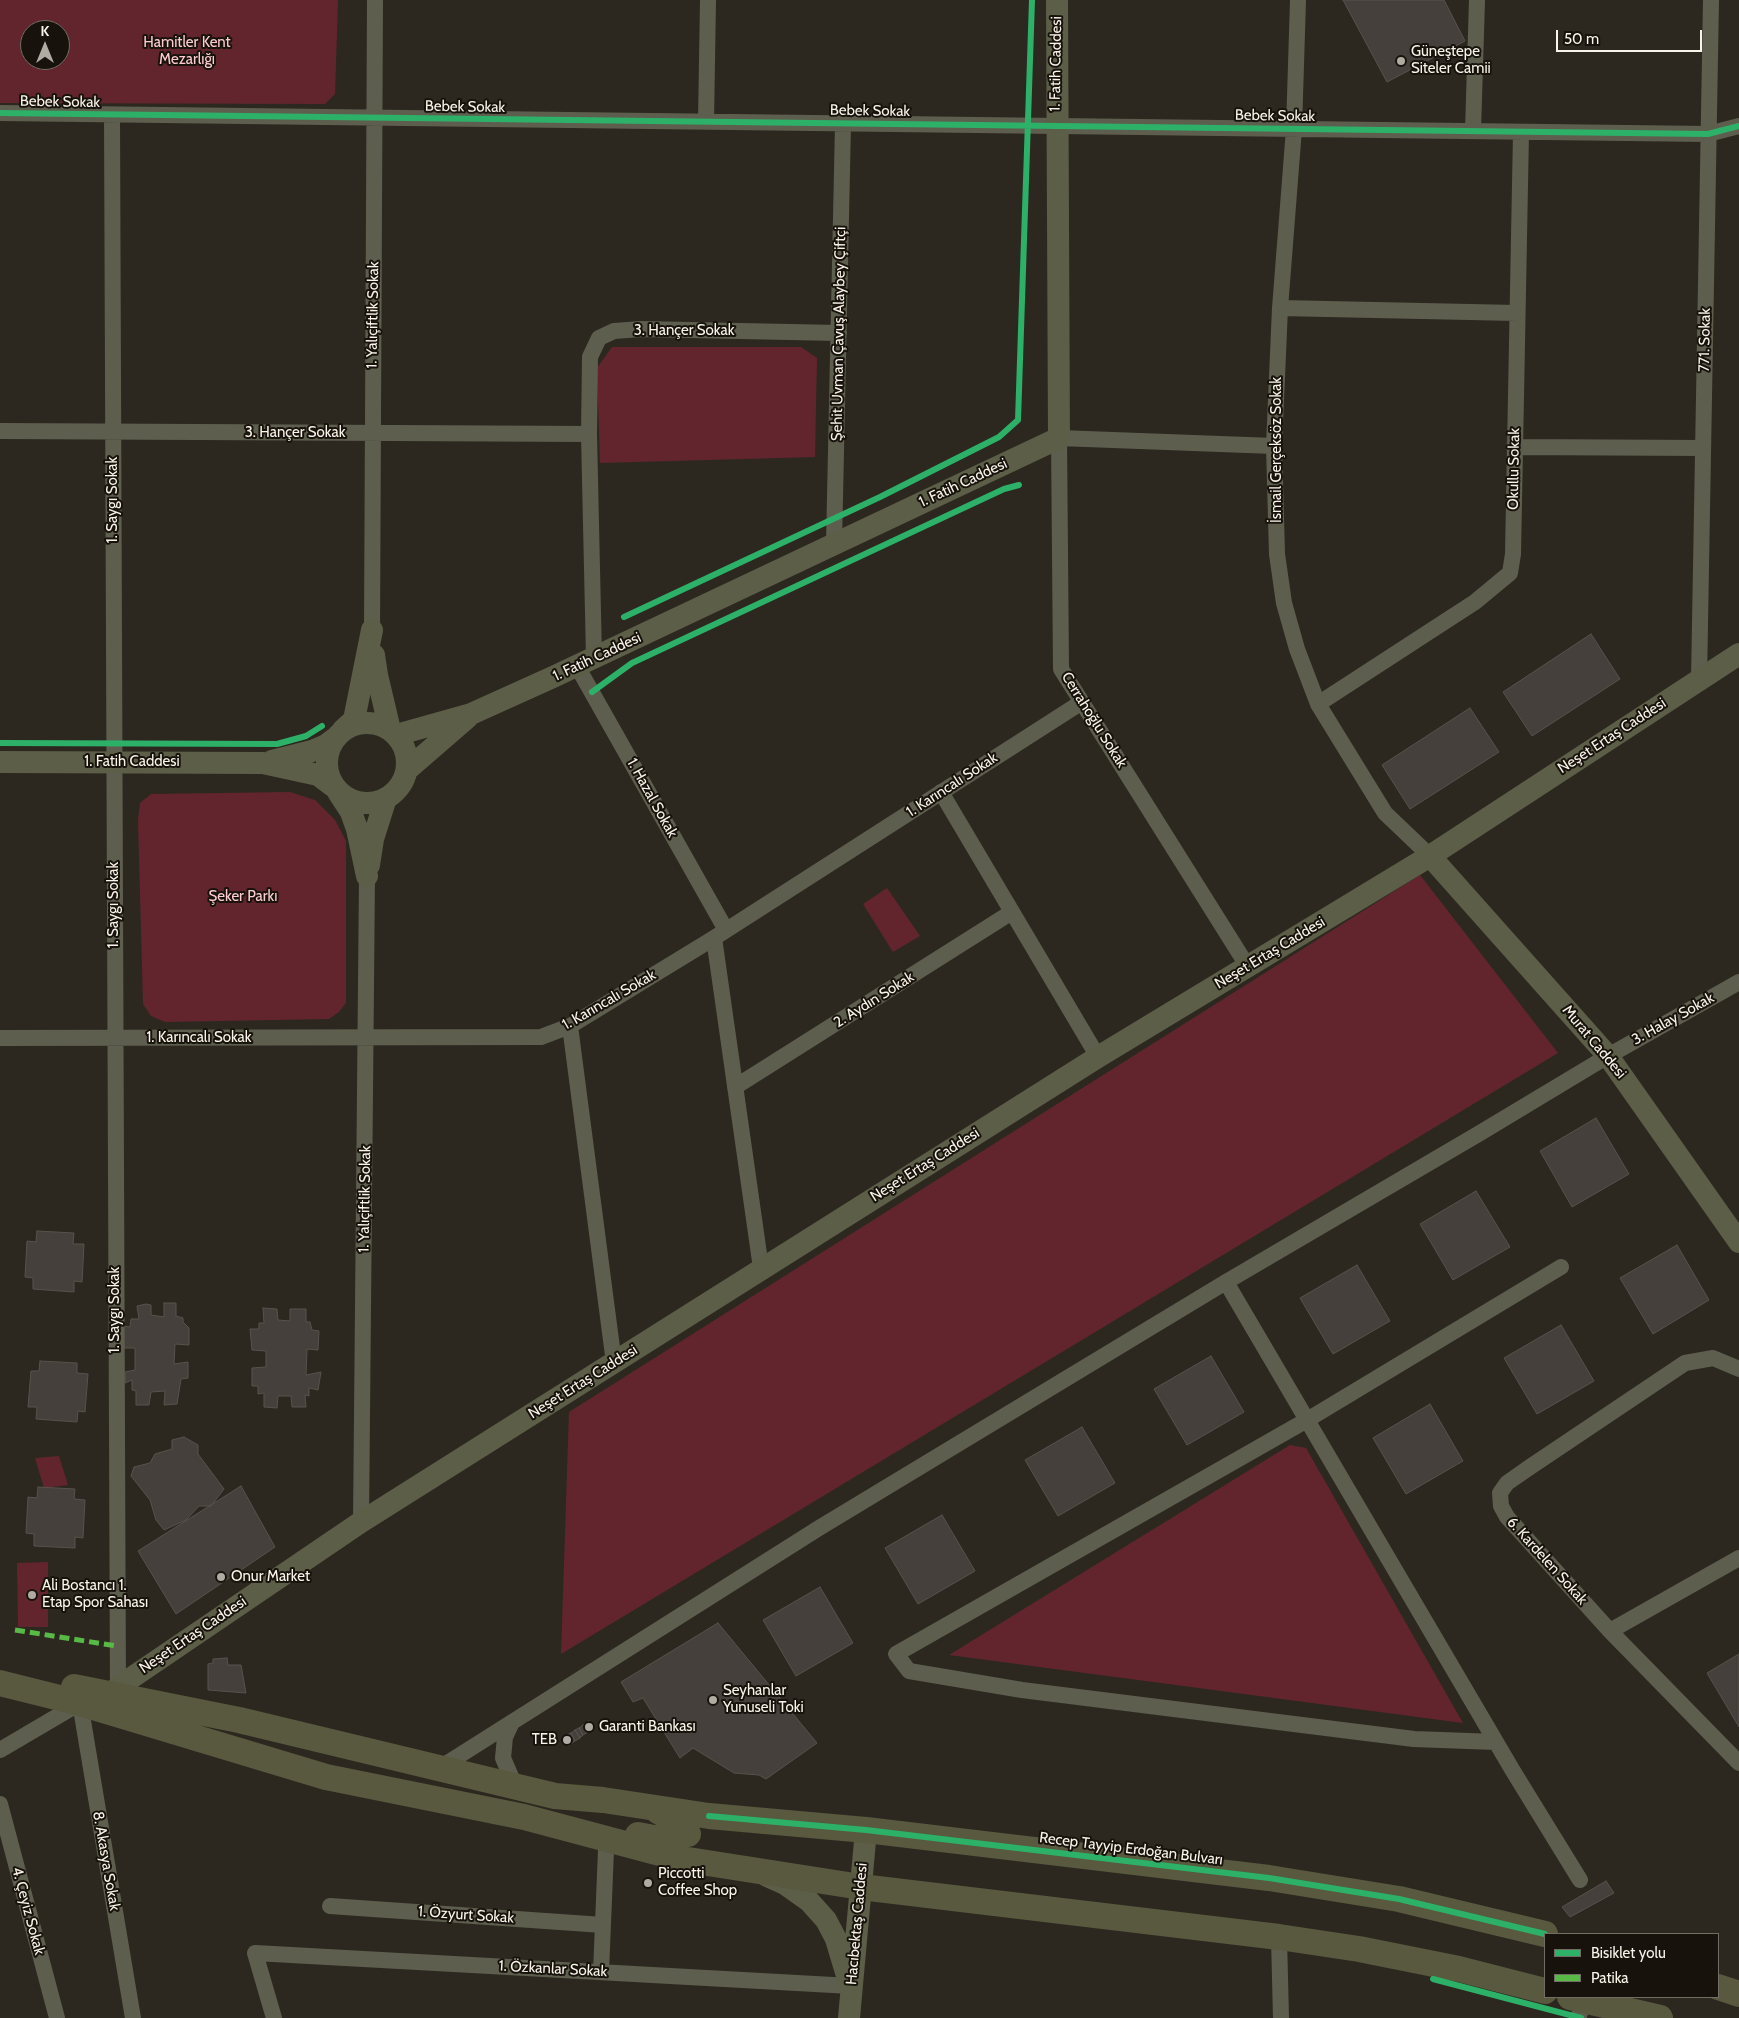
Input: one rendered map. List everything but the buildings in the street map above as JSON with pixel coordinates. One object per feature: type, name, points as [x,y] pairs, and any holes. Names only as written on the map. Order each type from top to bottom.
[{"type":"main road","name":"Recep Tayyip Erdoğan Bulvarı","points":[[0,1669],[118,1691],[555,1796],[602,1800],[709,1816],[866,1830],[1278,1880],[1399,1899],[1544,1934]]},
{"type":"main road","points":[[0,1683],[80,1703],[326,1777],[453,1802],[532,1820],[647,1851],[710,1864],[861,1887],[1279,1937],[1359,1949],[1450,1967],[1544,1991]]},
{"type":"main road","points":[[532,1820],[555,1818],[602,1825],[658,1840],[688,1834],[682,1825],[656,1809]]},
{"type":"main road","points":[[1719,1986],[1739,1994]]},
{"type":"main road","points":[[1578,2005],[1660,2018]]},
{"type":"street","name":"1. Yalıçiftlik Sokak","points":[[372,630],[375,0]]},
{"type":"street","points":[[706,122],[708,0]]},
{"type":"street","name":"1. Fatih Caddesi","points":[[471,714],[586,662],[1059,438],[1056,126],[1057,0]]},
{"type":"street","name":"İsmail Gerçeksöz Sokak","points":[[1298,0],[1294,129],[1280,308],[1274,446],[1277,554],[1284,604],[1297,649],[1318,704],[1385,813],[1430,856]]},
{"type":"street","points":[[1473,131],[1477,0]]},
{"type":"street","name":"771. Sokak","points":[[1699,680],[1711,0]]},
{"type":"street","name":"Bebek Sokak","points":[[0,113],[1708,134],[1739,126]]},
{"type":"street","name":"1. Saygı Sokak","points":[[112,115],[118,1691]]},
{"type":"street","name":"Şehit Uvman Çavuş Alaybey Çiftçi","points":[[834,544],[843,124]]},
{"type":"street","name":"Okullu Sokak","points":[[1318,704],[1475,602],[1510,574],[1513,554],[1521,132]]},
{"type":"street","points":[[1280,308],[1517,313]]},
{"type":"street","name":"3. Hançer Sokak","points":[[586,662],[590,357],[598,338],[614,331],[641,329],[839,333]]},
{"type":"street","name":"3. Hançer Sokak","points":[[0,431],[589,434]]},
{"type":"street","points":[[1059,438],[1274,446]]},
{"type":"street","name":"Cerrahoğlu Sokak","points":[[1059,438],[1061,668],[1248,967]]},
{"type":"street","points":[[1514,447],[1703,448]]},
{"type":"street","points":[[372,630],[377,675],[393,732],[404,748],[407,770]]},
{"type":"street","points":[[263,763],[312,751],[326,745],[354,720],[372,630]]},
{"type":"street","name":"Neşet Ertaş Caddesi","points":[[118,1691],[361,1522],[1098,1057],[1430,856],[1739,654]]},
{"type":"street","name":"1. Hazal Sokak","points":[[586,662],[720,934]]},
{"type":"street","name":"1. Karıncalı Sokak","points":[[0,1038],[367,1039],[541,1037],[570,1026],[720,934],[1082,702]]},
{"type":"street","points":[[366,876],[357,829],[351,812],[328,775],[326,763],[328,750],[338,734],[354,724],[366,722],[379,724],[393,732],[471,714]]},
{"type":"street","points":[[263,763],[318,775],[356,802],[376,802],[396,791],[407,770],[471,714]]},
{"type":"street","name":"1. Fatih Caddesi","points":[[0,762],[263,763]]},
{"type":"street","points":[[941,792],[1098,1057]]},
{"type":"street","points":[[366,876],[373,840],[386,798]]},
{"type":"street","name":"Murat Caddesi","points":[[1430,856],[1608,1056],[1739,1242]]},
{"type":"street","name":"1. Yalıçiftlik Sokak","points":[[361,1522],[367,1039],[366,876]]},
{"type":"street","name":"2. Aydın Sokak","points":[[735,1087],[1012,912]]},
{"type":"street","points":[[720,934],[735,1087],[761,1268]]},
{"type":"street","name":"3. Halay Sokak","points":[[438,1769],[819,1528],[1226,1282],[1480,1134],[1608,1056],[1739,982]]},
{"type":"street","points":[[570,1026],[614,1363]]},
{"type":"street","points":[[1496,1742],[1414,1739],[1022,1690],[909,1671],[896,1654],[1307,1420],[1560,1267]]},
{"type":"street","points":[[1226,1282],[1496,1742],[1580,1880]]},
{"type":"street","name":"6. Kardelen Sokak","points":[[1739,1369],[1713,1358],[1686,1363],[1530,1467],[1507,1484],[1500,1493],[1501,1506],[1507,1517],[1610,1631],[1739,1763]]},
{"type":"street","points":[[1610,1631],[1739,1558]]},
{"type":"street","points":[[0,1750],[80,1703]]},
{"type":"street","name":"8. Akasya Sokak","points":[[80,1703],[133,2018]]},
{"type":"street","points":[[512,1722],[505,1737],[503,1758],[512,1779],[527,1789]]},
{"type":"street","name":"4. Çeyiz Sokak","points":[[0,1804],[57,2018]]},
{"type":"street","name":"Hacıbektaş Caddesi","points":[[849,2018],[866,1830]]},
{"type":"street","points":[[601,1972],[606,1850]]},
{"type":"street","points":[[757,1871],[785,1884],[809,1900],[826,1920],[836,1939],[851,1986]]},
{"type":"street","name":"1. Özyurt Sokak","points":[[330,1906],[603,1925]]},
{"type":"street","points":[[1279,1937],[1281,2018]]},
{"type":"street","name":"1. Özkanlar Sokak","points":[[274,2018],[255,1953],[851,1986]]},
{"type":"green space","name":"Hamitler Kent Mezarlığı","points":[[0,0],[338,0],[335,94],[325,104],[0,103]]},
{"type":"green space","points":[[612,347],[801,347],[817,358],[815,457],[600,463],[597,368]]},
{"type":"green space","name":"Şeker Parkı","points":[[290,792],[315,800],[335,820],[346,841],[346,1003],[339,1012],[329,1019],[165,1022],[151,1016],[143,1004],[138,820],[140,803],[151,794]]},
{"type":"green space","points":[[1420,875],[1558,1053],[561,1654],[569,1412]]},
{"type":"green space","points":[[887,888],[920,936],[893,952],[863,904]]},
{"type":"green space","points":[[1290,1445],[1306,1448],[1463,1723],[949,1655]]},
{"type":"green space","points":[[59,1456],[68,1485],[44,1488],[35,1458]]},
{"type":"green space","name":"Ali Bostancı 1. Etap Spor Sahası","points":[[48,1562],[48,1627],[18,1627],[17,1563]]},
{"type":"marked path","points":[[15,1630],[117,1646]]},
{"type":"cycle path","points":[[624,617],[880,497],[999,437],[1018,420],[1032,0]]},
{"type":"cycle path","points":[[0,113],[1708,134],[1739,126]]},
{"type":"cycle path","points":[[592,692],[632,663],[1004,489],[1019,485]]},
{"type":"cycle path","points":[[0,743],[277,744],[306,736],[322,726]]},
{"type":"cycle path","points":[[709,1816],[866,1830],[1269,1878],[1399,1899],[1544,1934]]},
{"type":"cycle path","points":[[1433,1979],[1581,2018]]},
{"type":"place","name":"Güneştepe Siteler Camii","points":[[1401,61]]},
{"type":"place","name":"Onur Market","points":[[221,1577]]},
{"type":"place","name":"Ali Bostancı 1. Etap Spor Sahası","points":[[32,1595]]},
{"type":"place","name":"Seyhanlar Yunuseli Toki","points":[[713,1700]]},
{"type":"place","name":"Garanti Bankası","points":[[589,1727]]},
{"type":"place","name":"TEB","points":[[567,1740]]},
{"type":"place","name":"Piccotti Coffee Shop","points":[[648,1883]]}]
